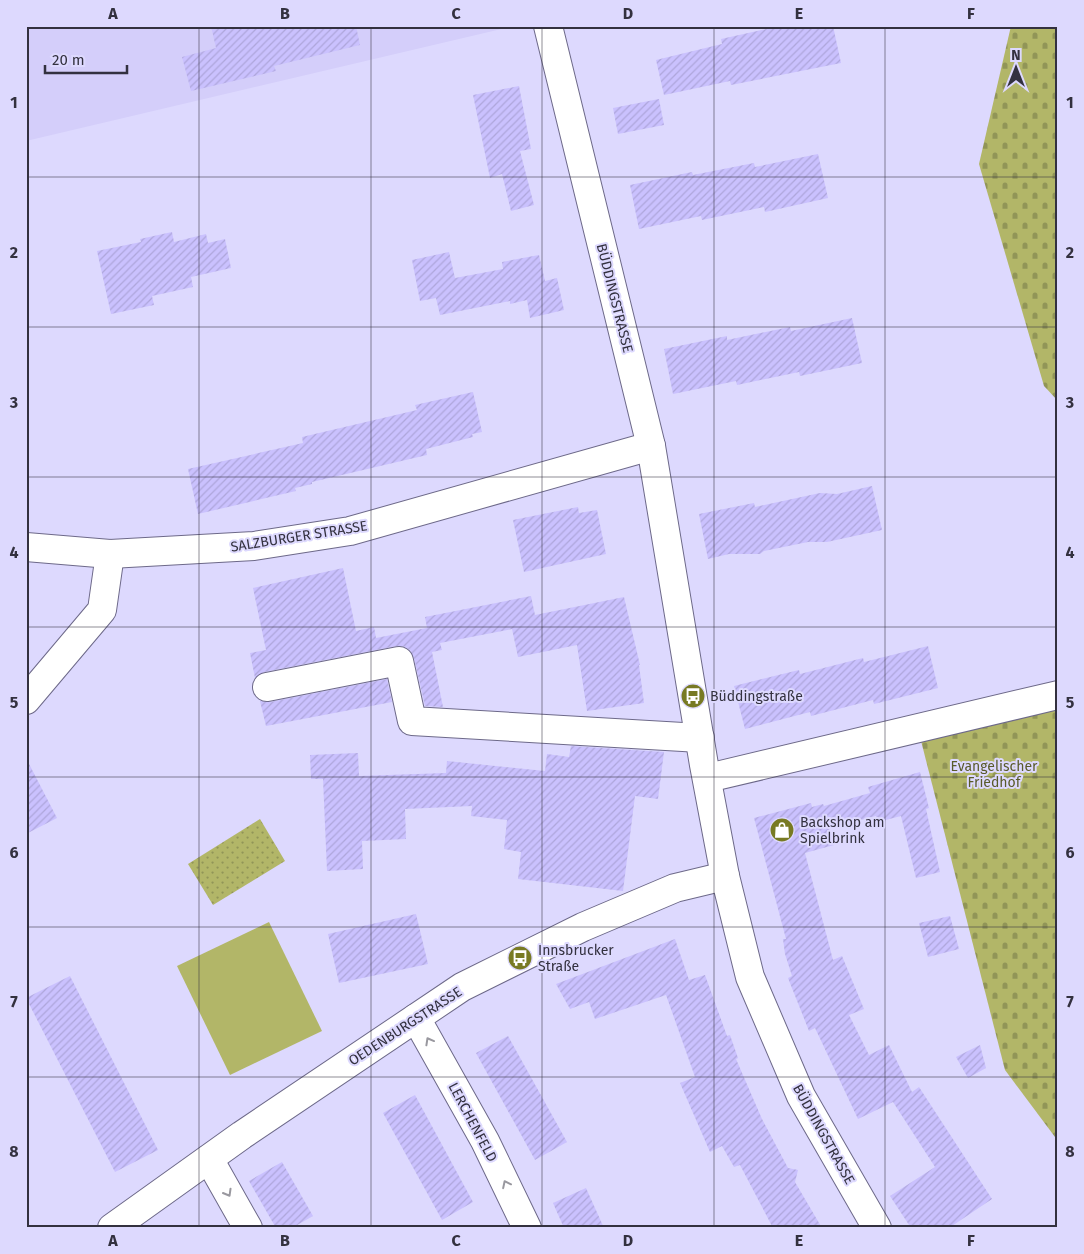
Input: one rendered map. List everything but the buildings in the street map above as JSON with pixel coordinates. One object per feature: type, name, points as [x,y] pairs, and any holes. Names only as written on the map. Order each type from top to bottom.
[{"type":"street","name":"BÜDDINGSTRASSE","points":[[548,26],[651,446],[725,876],[750,977],[801,1096],[877,1228]]},
{"type":"street","name":"SALZBURGER STRASSE","points":[[26,547],[110,554],[254,546],[350,531],[651,446]]},
{"type":"street","points":[[26,700],[102,610],[110,554]]},
{"type":"street","points":[[267,687],[400,661],[412,721],[700,738]]},
{"type":"street","points":[[708,778],[1058,695]]},
{"type":"street","name":"OEDENBURGSTRASSE","points":[[112,1228],[209,1159],[462,987],[583,927],[675,888],[725,876]]},
{"type":"street","name":"LERCHENFELD","points":[[416,1018],[485,1141],[527,1228]]},
{"type":"street","points":[[209,1159],[248,1228]]},
{"type":"shaded area","points":[[26,26],[514,26],[26,141]]},
{"type":"green space","points":[[1011,26],[1058,26],[1058,401],[1044,386],[979,164]]},
{"type":"green space","name":"Evangelischer Friedhof","points":[[1058,693],[1058,1141],[1005,1070],[918,729]]},
{"type":"green space","points":[[260,819],[285,861],[213,905],[188,864]]},
{"type":"green space","points":[[269,922],[322,1031],[230,1075],[177,966]]},
{"type":"place","name":"Büddingstraße","points":[[693,696]]},
{"type":"place","name":"Backshop am Spielbrink","points":[[782,830]]},
{"type":"place","name":"Innsbrucker Straße","points":[[520,958]]}]
